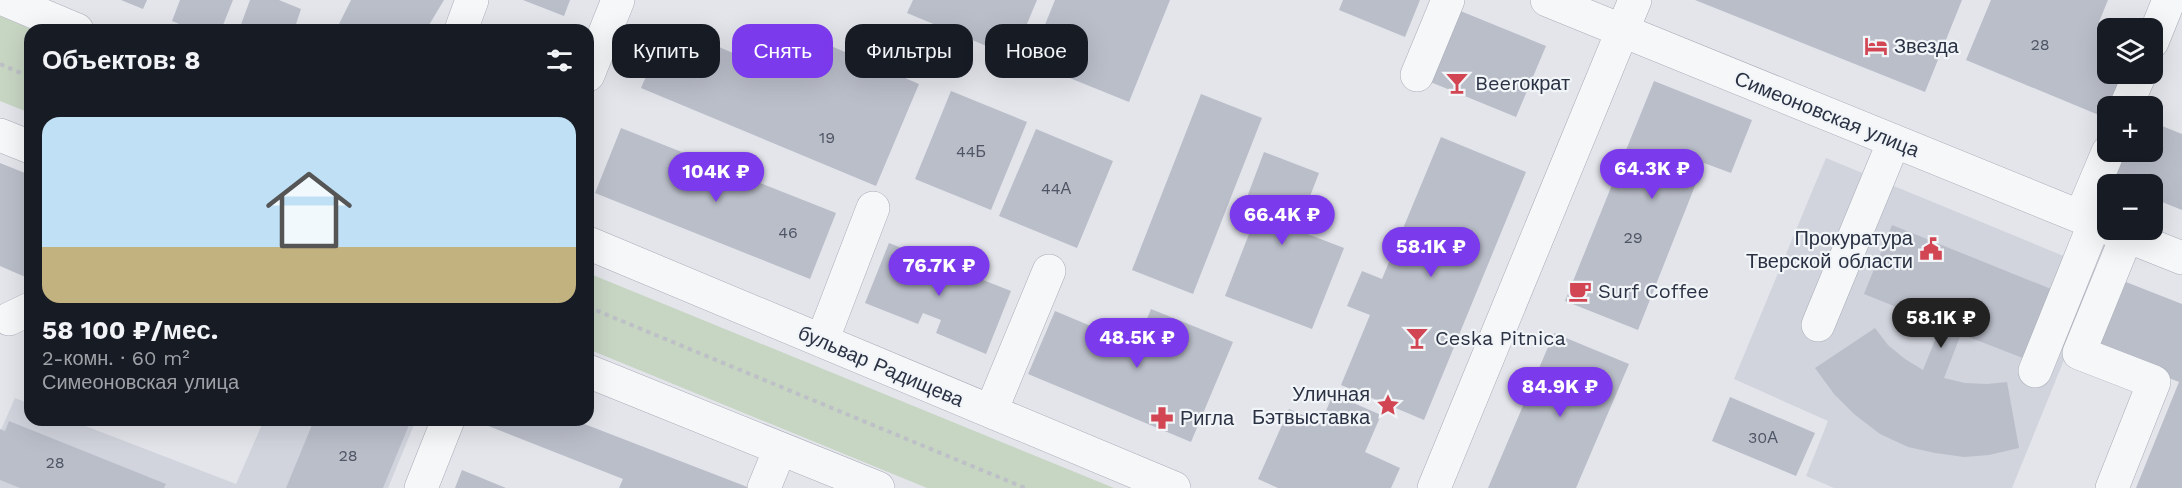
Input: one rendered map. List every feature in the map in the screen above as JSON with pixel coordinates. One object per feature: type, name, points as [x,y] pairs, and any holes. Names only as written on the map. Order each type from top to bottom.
[{"type":"street","points":[[6,0],[63,24]]},
{"type":"street","points":[[463,24],[472,0]]},
{"type":"street","points":[[594,60],[618,0]]},
{"type":"street","points":[[1417,75],[1448,0]]},
{"type":"street","name":"Симеоновская улица","points":[[1547,0],[2097,223]]},
{"type":"street","points":[[1434,488],[1635,0]]},
{"type":"street","points":[[2162,18],[2169,0]]},
{"type":"street","points":[[0,135],[24,145]]},
{"type":"street","points":[[1818,325],[1894,141]]},
{"type":"street","points":[[822,341],[873,208]]},
{"type":"street","points":[[2035,371],[2097,240]]},
{"type":"street","points":[[2101,240],[2079,353],[2154,382],[2112,488]]},
{"type":"street","name":"Симеоновская улица","points":[[2138,240],[2182,258]]},
{"type":"street","name":"бульвар Радищева","points":[[594,246],[1174,488]]},
{"type":"street","points":[[991,411],[1049,271]]},
{"type":"street","points":[[594,373],[878,488]]},
{"type":"street","points":[[421,488],[446,426]]},
{"type":"street","points":[[764,488],[780,448]]},
{"type":"path","points":[[0,64],[24,74]]},
{"type":"path","points":[[594,309],[1025,488]]},
{"type":"shaded area","points":[[1826,158],[2100,271],[2012,488],[1834,488],[1806,476],[1828,421],[1734,379]]},
{"type":"shaded area","points":[[15,398],[24,402],[24,426],[86,426],[236,484],[261,426],[414,426],[388,488],[0,488],[0,432]]},
{"type":"green space","points":[[0,16],[24,26],[24,111],[0,101]]},
{"type":"green space","points":[[594,275],[1114,488],[927,488],[594,351]]},
{"type":"building","points":[[121,0],[147,0],[143,9]]},
{"type":"building","points":[[180,0],[233,0],[223,24],[179,24],[172,21]]},
{"type":"building","points":[[250,0],[279,0],[301,9],[296,24],[241,24]]},
{"type":"building","points":[[351,0],[444,0],[430,24],[339,24]]},
{"type":"building","points":[[523,0],[570,0],[564,16]]},
{"type":"building","points":[[913,0],[1037,0],[1027,24],[985,24],[985,45],[973,40],[973,24],[934,24],[907,13]]},
{"type":"building","points":[[1055,0],[1170,0],[1129,102],[1070,78],[1088,78],[1088,24],[1045,24]]},
{"type":"building","points":[[1343,0],[1420,0],[1405,37],[1339,10]]},
{"type":"building","name":"Звезда","points":[[1695,0],[1962,0],[1925,92]]},
{"type":"building","points":[[1991,0],[2108,0],[2101,18],[2097,18],[2097,84],[2120,84],[2114,96],[2097,96],[2097,114],[1966,60]]},
{"type":"building","points":[[1458,10],[1546,46],[1516,117],[1428,81]]},
{"type":"building","points":[[720,47],[732,53],[732,78],[833,78],[833,47],[845,52],[845,78],[905,78],[919,84],[876,186],[641,88],[645,78],[720,78]]},
{"type":"building","points":[[1654,81],[1752,120],[1731,173],[1704,163],[1638,330],[1565,301]]},
{"type":"building","points":[[951,91],[1027,122],[991,210],[915,179]]},
{"type":"building","points":[[1201,94],[1262,118],[1193,294],[1132,270]]},
{"type":"building","points":[[2163,126],[2182,134],[2182,210],[2163,202],[2163,174],[2113,174],[2118,162],[2163,162]]},
{"type":"building","points":[[621,128],[836,213],[810,279],[595,193]]},
{"type":"building","points":[[1036,129],[1113,161],[1077,248],[999,216]]},
{"type":"building","points":[[1441,137],[1526,172],[1424,420],[1341,385],[1370,315],[1347,306],[1362,271],[1382,279]]},
{"type":"building","points":[[1264,152],[1319,173],[1297,230],[1344,248],[1312,329],[1225,296],[1249,234],[1235,229]]},
{"type":"building","points":[[0,163],[24,173],[24,276],[0,266]]},
{"type":"building","points":[[1892,225],[2061,293],[2033,362],[1961,334],[1944,378],[1965,383],[2007,382],[2019,448],[1989,455],[1964,457],[1908,447],[1880,434],[1854,414],[1834,394],[1815,368],[1875,328],[1888,345],[1923,370],[1941,325],[1864,294]]},
{"type":"building","points":[[889,243],[1011,291],[986,354],[936,333],[941,320],[923,313],[918,324],[865,303]]},
{"type":"building","points":[[2126,282],[2182,304],[2182,488],[2136,488],[2179,382],[2098,350]]},
{"type":"building","points":[[1151,309],[1233,342],[1191,442],[1028,374],[1055,311],[1136,345]]},
{"type":"building","points":[[1554,333],[1629,364],[1576,488],[1488,488]]},
{"type":"building","points":[[1333,394],[1381,415],[1365,452],[1400,468],[1391,488],[1278,488],[1258,479],[1289,409],[1321,423]]},
{"type":"building","points":[[1730,397],[1815,433],[1796,476],[1712,441]]},
{"type":"building","points":[[9,421],[166,484],[164,488],[20,488],[0,480],[0,429],[5,431]]},
{"type":"building","points":[[312,426],[409,426],[383,488],[286,488]]},
{"type":"building","points":[[489,426],[590,426],[750,488],[619,488],[623,479]]},
{"type":"building","points":[[462,470],[506,488],[455,488]]},
{"type":"place","name":"Звезда","points":[[1876,46]]},
{"type":"place","name":"Beerократ","points":[[1457,83]]},
{"type":"place","name":"Прокуратура Тверской области","points":[[1931,249]]},
{"type":"place","name":"Surf Coffee","points":[[1580,291]]},
{"type":"place","name":"Ceska Pitnica","points":[[1417,338]]},
{"type":"place","name":"Уличная Бэтвыставка","points":[[1388,405]]},
{"type":"place","name":"Ригла","points":[[1162,418]]}]
